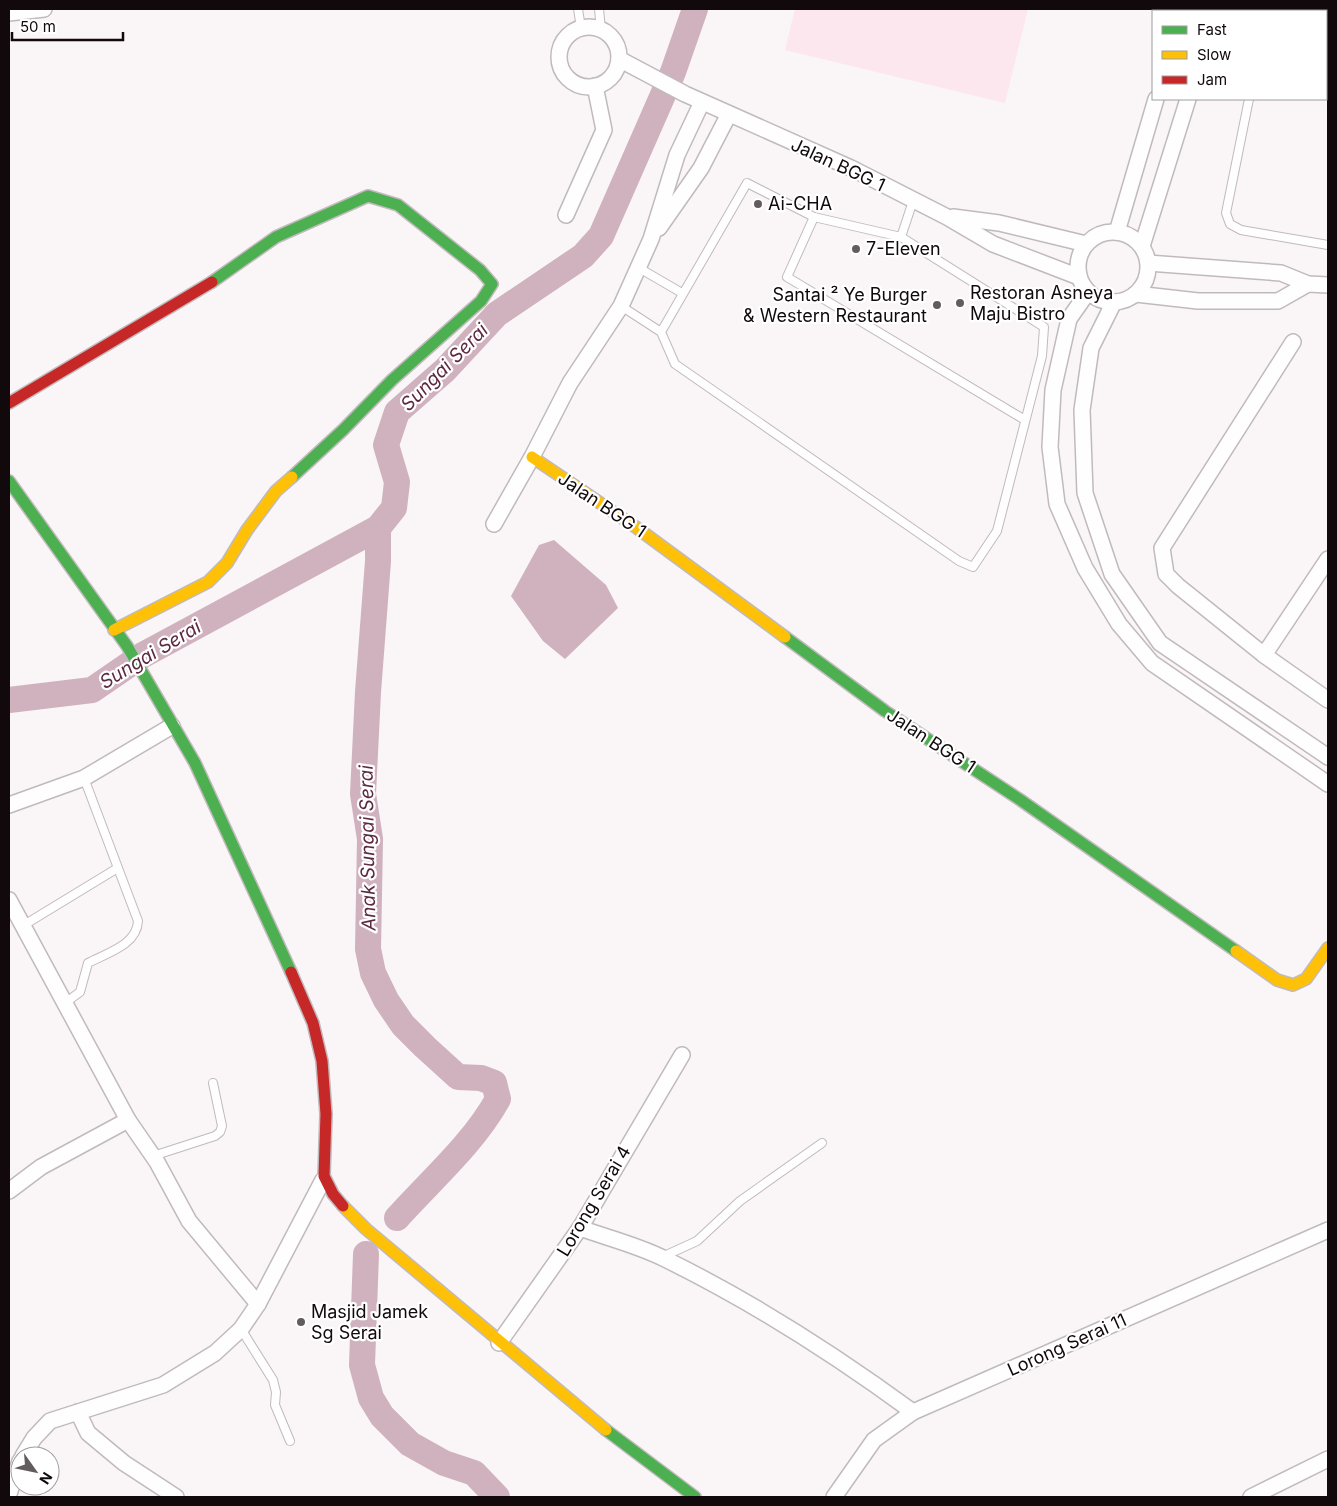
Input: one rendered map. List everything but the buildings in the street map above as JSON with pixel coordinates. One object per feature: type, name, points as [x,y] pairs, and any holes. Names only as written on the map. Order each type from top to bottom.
[{"type":"street","points":[[9,12],[44,9]]},
{"type":"street","points":[[581,28],[601,30],[615,42],[620,58],[609,79],[595,86],[580,86],[571,82],[564,74],[560,65],[559,55],[562,44],[570,34],[581,28]]},
{"type":"street","name":"Jalan BGG 1","points":[[620,58],[646,75],[685,94],[851,168],[947,217],[993,244],[1079,277]]},
{"type":"street","points":[[566,216],[604,130],[595,86]]},
{"type":"street","points":[[1117,232],[1156,100]]},
{"type":"street","points":[[1142,246],[1188,100]]},
{"type":"street","points":[[494,524],[532,457],[570,383],[621,306],[651,239],[677,156],[702,102]]},
{"type":"street","points":[[651,239],[701,168],[729,114]]},
{"type":"street","points":[[9,402],[206,286],[276,237],[368,196],[398,205],[480,270],[492,284],[481,301],[392,380],[343,430],[276,491],[247,530],[227,563],[208,582],[114,630]]},
{"type":"street","name":"Jalan BGG 1","points":[[947,217],[999,223],[1086,244]]},
{"type":"street","points":[[1106,232],[1117,232],[1135,239],[1142,246],[1148,262],[1147,274],[1143,285],[1136,294],[1126,300],[1114,302],[1096,298],[1088,292],[1079,277],[1078,266],[1080,254],[1086,244],[1106,232]]},
{"type":"street","points":[[1148,262],[1281,273],[1308,284],[1328,285]]},
{"type":"street","points":[[1136,294],[1198,301],[1278,301],[1308,284]]},
{"type":"street","points":[[1088,292],[1069,318],[1053,390],[1050,447],[1057,504],[1085,568],[1119,624],[1152,663],[1328,784]]},
{"type":"street","points":[[1114,302],[1091,348],[1082,410],[1085,493],[1112,574],[1160,643],[1328,756]]},
{"type":"street","points":[[1293,342],[1162,548],[1166,574],[1178,586],[1264,655],[1328,700]]},
{"type":"street","name":"Jalan BGG 1","points":[[532,457],[638,528],[885,711],[1019,799],[1277,980],[1293,985],[1306,979],[1328,948]]},
{"type":"street","points":[[9,481],[127,646],[142,675],[195,763],[318,1035],[323,1061],[326,1115],[323,1180],[258,1304],[241,1330],[215,1353],[163,1385],[50,1421],[29,1446]]},
{"type":"street","points":[[1264,655],[1328,559]]},
{"type":"street","points":[[10,807],[84,778],[172,726]]},
{"type":"street","points":[[9,900],[128,1120],[153,1156],[189,1221],[258,1304]]},
{"type":"street","name":"Lorong Serai 4","points":[[499,1343],[580,1228],[682,1055]]},
{"type":"street","points":[[9,1190],[41,1167],[128,1120]]},
{"type":"street","points":[[323,1180],[344,1208],[499,1343],[649,1464],[695,1497]]},
{"type":"street","points":[[580,1228],[662,1257],[774,1318],[842,1360],[913,1412]]},
{"type":"street","name":"Lorong Serai 11","points":[[834,1497],[874,1440],[913,1412],[1328,1230]]},
{"type":"street","points":[[78,1412],[88,1433],[117,1457],[176,1497]]},
{"type":"street","points":[[1251,1497],[1328,1459]]},
{"type":"lane","points":[[578,9],[581,28]]},
{"type":"lane","points":[[599,9],[601,30]]},
{"type":"lane","points":[[1249,100],[1226,213],[1230,224],[1240,230],[1328,244]]},
{"type":"lane","points":[[621,306],[661,332],[675,364],[866,498],[960,561],[973,567],[997,531],[1042,356],[1044,327],[901,237],[814,217],[747,183],[661,332]]},
{"type":"lane","points":[[901,237],[913,201]]},
{"type":"lane","points":[[814,217],[787,277],[1025,420]]},
{"type":"lane","points":[[639,268],[682,293]]},
{"type":"lane","points":[[64,1003],[80,992],[88,963],[131,940],[136,935],[138,921],[116,868],[84,778]]},
{"type":"lane","points":[[24,925],[116,868]]},
{"type":"lane","points":[[153,1156],[215,1136],[220,1132],[222,1126],[213,1083]]},
{"type":"lane","points":[[662,1257],[697,1241],[740,1201],[822,1143]]},
{"type":"lane","points":[[241,1330],[273,1380],[276,1392],[274,1405],[290,1442]]},
{"type":"shaded area","points":[[795,9],[1028,9],[1005,103],[785,50]]},
{"type":"shaded area","points":[[554,540],[606,585],[618,608],[565,659],[543,641],[511,596],[539,545]]},
{"type":"waterway","name":"Sungai Serai","points":[[9,700],[92,690],[143,655],[378,528],[394,508],[397,482],[386,445],[397,412],[445,370],[497,314],[583,256],[601,236],[673,72],[695,9]]},
{"type":"waterway","name":"Anak Sungai Serai","points":[[378,528],[378,561],[368,692],[363,794],[370,839],[368,949],[373,973],[386,1000],[403,1025],[458,1077],[481,1078],[494,1083],[498,1099],[464,1146],[397,1218]]},
{"type":"waterway","name":"Anak Sungai Serai","points":[[366,1254],[362,1365],[371,1398],[382,1416],[410,1444],[444,1463],[474,1473],[497,1497]]},
{"type":"traffic: fast","points":[[212,282],[276,237],[368,196],[398,205],[480,270],[492,284],[481,301],[392,380],[343,430],[292,477]]},
{"type":"traffic: fast","points":[[9,481],[127,646],[195,763],[291,972]]},
{"type":"traffic: fast","points":[[785,637],[885,711],[1019,799],[1236,951]]},
{"type":"traffic: fast","points":[[606,1430],[695,1497]]},
{"type":"traffic: slow","points":[[532,457],[637,528],[785,637]]},
{"type":"traffic: slow","points":[[114,630],[208,582],[227,563],[247,530],[276,491],[292,477]]},
{"type":"traffic: slow","points":[[1236,951],[1277,980],[1293,985],[1306,979],[1328,948]]},
{"type":"traffic: slow","points":[[343,1206],[366,1229],[606,1430]]},
{"type":"traffic: jam","points":[[9,403],[212,282]]},
{"type":"traffic: jam","points":[[291,972],[313,1023],[322,1061],[326,1114],[324,1176],[333,1194],[343,1206]]},
{"type":"place","name":"Ai-CHA","points":[[758,204]]},
{"type":"place","name":"7-Eleven","points":[[856,249]]},
{"type":"place","name":"Restoran Asneya Maju Bistro","points":[[960,303]]},
{"type":"place","name":"Santai ² Ye Burger & Western Restaurant","points":[[937,305]]},
{"type":"place","name":"Masjid Jamek Sg Serai","points":[[301,1322]]}]
